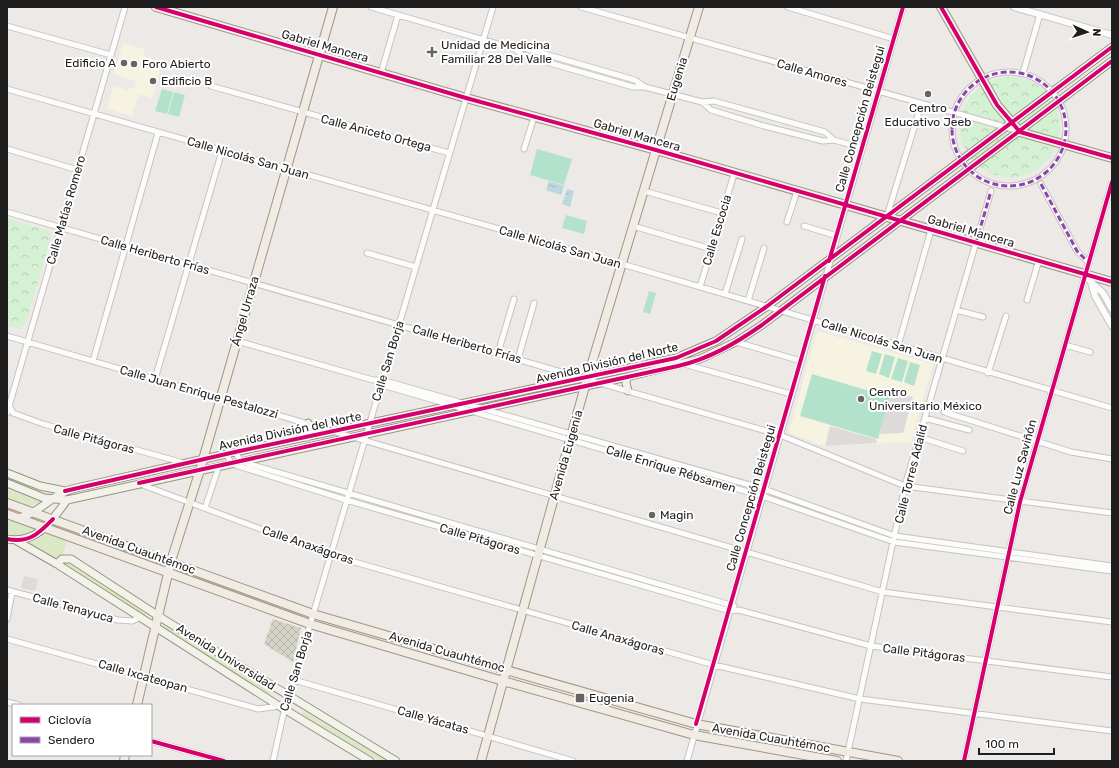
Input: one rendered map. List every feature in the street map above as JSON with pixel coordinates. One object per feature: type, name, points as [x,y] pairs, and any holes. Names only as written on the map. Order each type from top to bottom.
[{"type":"main road","name":"Gabriel Mancera","points":[[156,7],[466,98],[656,150],[734,174],[1112,282]]},
{"type":"main road","name":"Ángel Urraza","points":[[154,628],[171,561],[203,460],[333,7]]},
{"type":"main road","name":"Eugenia","points":[[656,150],[699,7]]},
{"type":"main road","points":[[942,7],[1009,126],[1020,132],[1112,158]]},
{"type":"main road","name":"Avenida División del Norte","points":[[67,500],[354,437],[365,437],[586,382],[691,353],[728,334],[766,307],[961,160],[1009,126],[1112,47]]},
{"type":"main road","name":"Avenida División del Norte","points":[[7,518],[19,518],[35,512],[65,491],[235,452],[467,403],[586,382],[600,383],[684,364],[712,354],[736,342],[780,311],[1020,132],[1112,61]]},
{"type":"main road","name":"Avenida Eugenia","points":[[481,761],[586,382],[656,150]]},
{"type":"main road","points":[[627,377],[626,386],[628,391]]},
{"type":"main road","points":[[307,437],[310,430],[308,423]]},
{"type":"main road","points":[[7,473],[40,486],[65,491]]},
{"type":"main road","points":[[7,484],[37,496],[52,500],[67,500]]},
{"type":"main road","points":[[7,539],[17,541],[28,539],[44,528],[53,519],[67,500]]},
{"type":"main road","name":"Avenida Cuauhtémoc","points":[[7,503],[171,561],[313,614],[506,670],[696,724],[898,761]]},
{"type":"main road","name":"Avenida Cuauhtémoc","points":[[7,514],[310,624],[502,681],[694,735],[837,761]]},
{"type":"main road","name":"Avenida Universidad","points":[[17,541],[57,564],[154,628],[370,761]]},
{"type":"main road","name":"Avenida Universidad","points":[[57,564],[62,559],[71,559],[157,615],[396,761]]},
{"type":"main road","points":[[137,704],[154,628]]},
{"type":"street","name":"Calle Matías Romero","points":[[7,413],[9,398],[28,342],[125,7]]},
{"type":"street","points":[[371,7],[515,49],[524,48],[635,80],[645,87]]},
{"type":"street","name":"Calle San Borja","points":[[273,761],[282,708],[289,696],[294,680],[493,7]]},
{"type":"street","name":"Calle Amores","points":[[581,7],[921,105],[1009,126]]},
{"type":"street","points":[[788,7],[894,39]]},
{"type":"street","name":"Calle Concepción Beistegui","points":[[687,761],[696,724],[730,611],[824,278],[904,7]]},
{"type":"street","points":[[1014,7],[1112,35]]},
{"type":"street","points":[[1023,73],[1042,7]]},
{"type":"street","points":[[381,73],[398,15]]},
{"type":"street","points":[[7,26],[111,55]]},
{"type":"street","points":[[515,49],[522,55],[633,88],[645,87],[702,102],[714,101],[825,132],[834,140]]},
{"type":"street","points":[[574,70],[576,63]]},
{"type":"street","points":[[1006,72],[1023,73],[1044,84],[1059,102],[1065,123],[1063,143],[1059,155],[1043,174],[1029,182],[1015,185],[1001,185],[980,178],[969,170],[961,160],[952,137],[954,114],[964,93],[982,78],[1006,72]]},
{"type":"street","name":"Calle Aniceto Ortega","points":[[212,86],[449,153]]},
{"type":"street","name":"Calle Nicolás San Juan","points":[[7,89],[622,264],[1052,392],[1112,408]]},
{"type":"street","points":[[702,102],[711,110],[764,126],[823,141],[834,140],[862,148]]},
{"type":"street","points":[[886,217],[921,105]]},
{"type":"street","points":[[764,126],[767,116]]},
{"type":"street","points":[[524,148],[534,117]]},
{"type":"street","points":[[93,361],[158,133]]},
{"type":"street","points":[[7,149],[78,170]]},
{"type":"street","points":[[155,379],[222,151]]},
{"type":"street","name":"Calle Escocia","points":[[700,287],[734,174]]},
{"type":"street","name":"Calle Luz Saviñón","points":[[964,761],[987,661],[1020,502],[1112,182]]},
{"type":"street","points":[[1041,184],[1077,251],[1089,263]]},
{"type":"street","points":[[644,191],[722,213]]},
{"type":"street","points":[[787,222],[797,191]]},
{"type":"street","name":"Calle Torres Adalid","points":[[846,761],[905,486],[990,191]]},
{"type":"street","name":"Calle Heriberto Frías","points":[[7,212],[498,353],[586,382]]},
{"type":"street","points":[[633,226],[711,249]]},
{"type":"street","points":[[804,226],[837,236]]},
{"type":"street","points":[[898,346],[931,230]]},
{"type":"street","points":[[725,294],[742,239]]},
{"type":"street","points":[[748,301],[764,248]]},
{"type":"street","points":[[367,253],[416,267]]},
{"type":"street","points":[[1027,300],[1039,260]]},
{"type":"street","points":[[1086,274],[1091,282],[1103,293],[1112,309]]},
{"type":"street","points":[[1091,282],[1095,296],[1112,326]]},
{"type":"street","points":[[498,353],[514,299]]},
{"type":"street","points":[[518,359],[534,303]]},
{"type":"street","points":[[956,310],[983,317]]},
{"type":"street","points":[[988,373],[1006,316]]},
{"type":"street","name":"Calle Juan Enrique Pestalozzi","points":[[7,336],[354,437]]},
{"type":"street","name":"Calle Enrique Rébsamen","points":[[237,341],[373,380],[453,406],[671,462],[764,489],[895,536],[1112,571]]},
{"type":"street","points":[[736,342],[801,361]]},
{"type":"street","points":[[1065,345],[1090,352]]},
{"type":"street","points":[[684,364],[791,394]]},
{"type":"street","name":"Calle Enrique Rébsamen","points":[[381,383],[484,408],[669,469],[762,496],[894,542],[1112,566]]},
{"type":"street","points":[[600,383],[780,435],[905,486],[1112,513]]},
{"type":"street","name":"Calle Pitágoras","points":[[9,405],[13,413],[43,424],[185,464]]},
{"type":"street","points":[[944,412],[1071,452],[1112,458]]},
{"type":"street","points":[[925,418],[969,430]]},
{"type":"street","points":[[365,437],[883,592],[1112,622]]},
{"type":"street","points":[[919,437],[963,451]]},
{"type":"street","points":[[235,452],[241,461]]},
{"type":"street","points":[[226,454],[232,464]]},
{"type":"street","name":"Calle Pitágoras","points":[[241,461],[444,521],[539,552],[554,561],[730,611],[739,610],[871,646],[1112,677]]},
{"type":"street","points":[[669,469],[671,462]]},
{"type":"street","name":"Calle Pitágoras","points":[[232,464],[346,500],[442,528],[539,552],[556,554],[732,604],[739,610]]},
{"type":"street","points":[[205,508],[219,466]]},
{"type":"street","name":"Calle Anaxágoras","points":[[140,484],[330,555],[714,665],[860,699],[1112,731]]},
{"type":"street","points":[[789,506],[792,499]]},
{"type":"street","points":[[828,519],[830,513]]},
{"type":"street","points":[[442,528],[444,521]]},
{"type":"street","points":[[554,561],[556,554]]},
{"type":"street","points":[[636,584],[638,578]]},
{"type":"street","points":[[7,619],[10,591]]},
{"type":"street","name":"Calle Tenayuca","points":[[10,591],[118,620],[132,620],[139,618]]},
{"type":"street","name":"Calle Ixcateopan","points":[[7,639],[258,709],[282,708]]},
{"type":"street","name":"Calle Yácatas","points":[[294,680],[573,761]]},
{"type":"street","points":[[152,741],[224,761]]},
{"type":"shaded area","points":[[123,43],[145,49],[143,56],[163,63],[152,98],[139,94],[132,116],[107,108],[114,86],[128,91],[129,88],[133,89],[136,81],[114,74]]},
{"type":"shaded area","name":"Centro Universitario México","points":[[817,331],[933,364],[911,442],[825,446],[789,433]]},
{"type":"shaded area","points":[[892,391],[913,397],[903,433],[879,434]]},
{"type":"shaded area","points":[[830,426],[876,439],[877,443],[825,446]]},
{"type":"shaded area","points":[[24,576],[38,579],[35,591],[21,588]]},
{"type":"shaded area","points":[[273,619],[301,628],[293,662],[264,644]]},
{"type":"green space","points":[[1010,77],[1029,81],[1045,92],[1056,108],[1060,127],[1056,146],[1045,162],[1029,173],[1010,177],[991,173],[975,162],[964,146],[960,127],[964,108],[975,92],[991,81]]},
{"type":"green space","points":[[162,89],[173,92],[167,114],[155,111]]},
{"type":"green space","points":[[174,92],[185,95],[179,117],[168,114]]},
{"type":"green space","points":[[537,149],[572,159],[564,185],[530,175]]},
{"type":"green space","points":[[566,215],[587,221],[584,234],[562,228]]},
{"type":"green space","points":[[7,219],[49,231],[51,237],[26,323],[21,329],[7,326]]},
{"type":"green space","points":[[649,291],[656,293],[650,314],[643,312]]},
{"type":"green space","points":[[872,351],[882,354],[876,374],[866,371]]},
{"type":"green space","points":[[885,354],[895,357],[889,378],[879,374]]},
{"type":"green space","points":[[898,358],[908,361],[902,382],[891,379]]},
{"type":"green space","points":[[910,362],[920,365],[914,386],[904,382]]},
{"type":"green space","points":[[812,374],[890,397],[878,439],[800,416]]},
{"type":"green space","points":[[7,489],[43,502],[28,506],[7,498]]},
{"type":"green space","points":[[7,521],[21,521],[38,528],[27,535],[20,536],[7,533]]},
{"type":"green space","points":[[49,532],[67,539],[64,552],[57,559],[28,544],[41,538]]},
{"type":"green space","points":[[68,562],[149,614],[143,615],[64,564]]},
{"type":"green space","points":[[164,623],[271,691],[268,695],[163,627]]},
{"type":"green space","points":[[303,711],[389,761],[379,761],[301,714]]},
{"type":"water","points":[[549,181],[564,186],[561,195],[546,190]]},
{"type":"water","points":[[567,189],[574,191],[570,207],[562,204]]},
{"type":"marked path","points":[[1009,72],[1020,73],[1031,77],[1049,89],[1061,107],[1065,118],[1066,129],[1065,140],[1061,151],[1049,169],[1031,181],[1020,185],[1009,186],[998,185],[987,181],[969,169],[957,151],[953,140],[952,129],[953,118],[957,107],[969,89],[987,77],[998,73],[1009,72]]},
{"type":"marked path","points":[[1041,184],[1077,251],[1089,263]]},
{"type":"marked path","points":[[976,243],[991,191]]},
{"type":"cycle path","points":[[156,7],[466,98],[656,150],[1112,282]]},
{"type":"cycle path","points":[[829,261],[903,7]]},
{"type":"cycle path","points":[[941,7],[997,105],[1020,132],[1112,158]]},
{"type":"cycle path","points":[[65,491],[235,452],[676,358],[716,341],[766,307],[1112,47]]},
{"type":"cycle path","points":[[139,483],[678,366],[711,355],[762,325],[1112,61]]},
{"type":"cycle path","points":[[964,761],[1020,502],[1112,182]]},
{"type":"cycle path","points":[[696,724],[825,276]]},
{"type":"cycle path","points":[[7,539],[22,540],[33,536],[53,519]]},
{"type":"cycle path","points":[[152,741],[224,761]]},
{"type":"place","name":"Unidad de Medicina Familiar 28 Del Valle","points":[[432,52]]},
{"type":"place","name":"Edificio A","points":[[124,63]]},
{"type":"place","name":"Foro Abierto","points":[[134,64]]},
{"type":"place","name":"Edificio B","points":[[153,81]]},
{"type":"place","name":"Centro Educativo Jeeb","points":[[928,94]]},
{"type":"place","name":"Centro Universitario México","points":[[861,399]]},
{"type":"place","name":"Magin","points":[[652,515]]},
{"type":"place","name":"Eugenia","points":[[580,698]]}]
